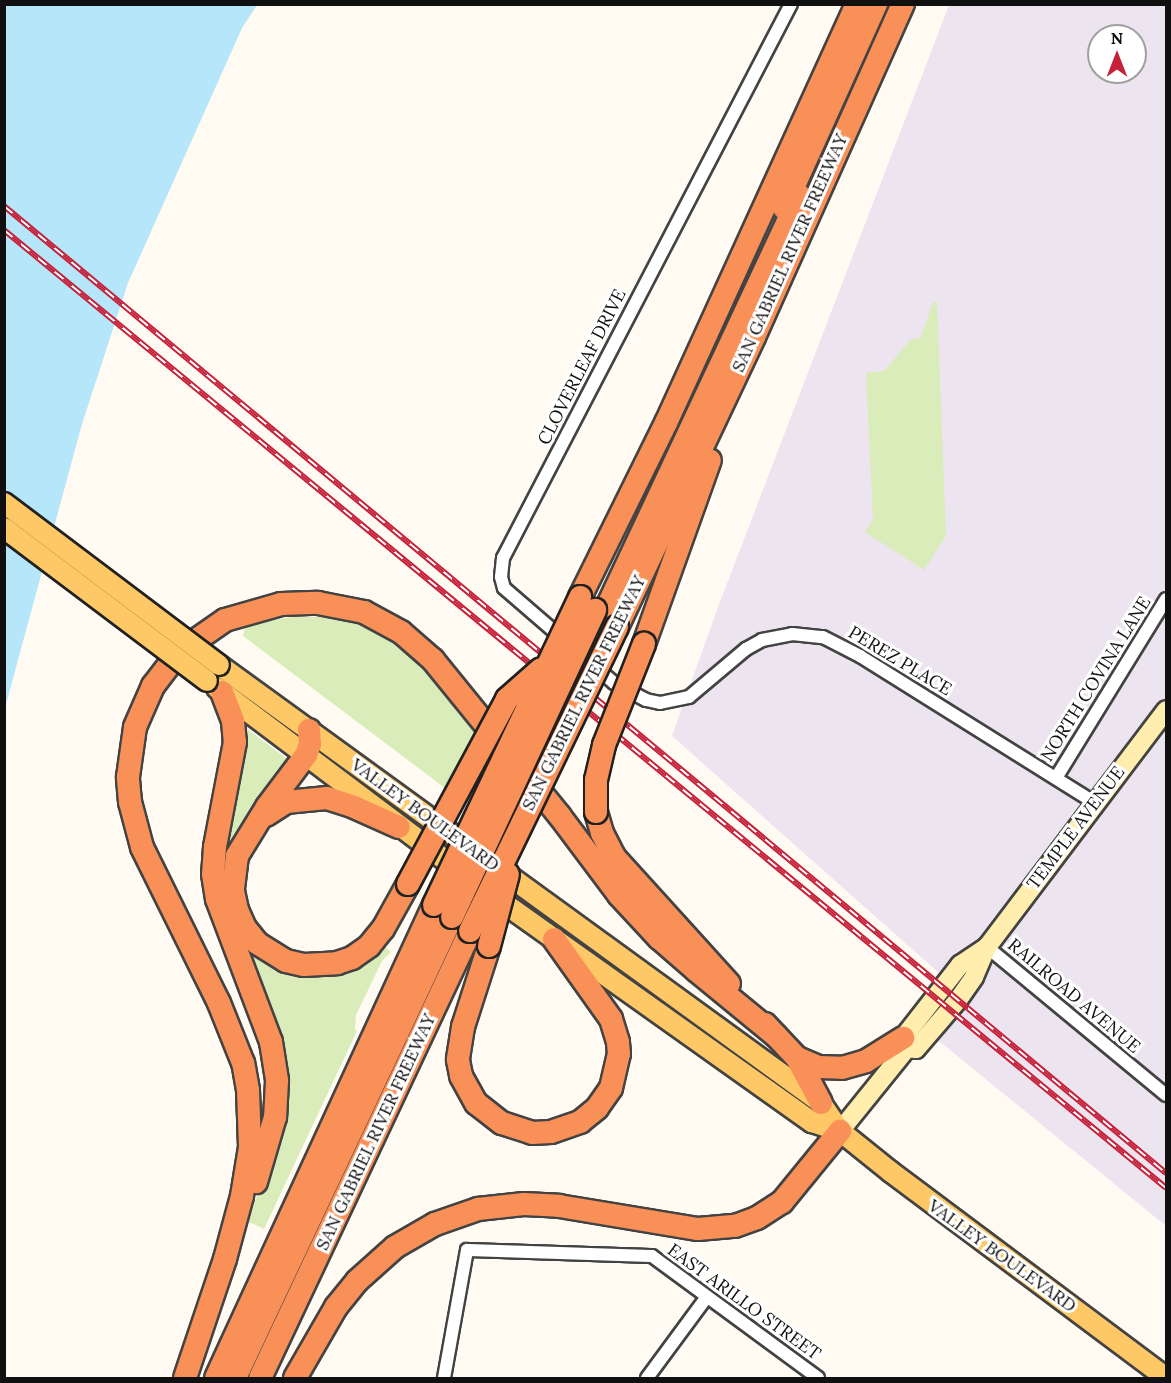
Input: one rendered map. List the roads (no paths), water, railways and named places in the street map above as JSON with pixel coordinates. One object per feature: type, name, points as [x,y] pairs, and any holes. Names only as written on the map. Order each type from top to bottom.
[{"type":"highway","name":"SAN GABRIEL RIVER FREEWAY","points":[[216,1378],[454,919],[523,818],[666,423],[857,4]]},
{"type":"highway","points":[[599,613],[851,66],[876,4]]},
{"type":"highway","points":[[235,1378],[886,4]]},
{"type":"highway","name":"SAN GABRIEL RIVER FREEWAY","points":[[260,1378],[454,919],[548,662],[599,613],[754,337],[903,4]]},
{"type":"highway","points":[[754,337],[644,644],[604,745],[596,780],[596,812],[607,844],[618,862],[796,1058],[821,1103]]},
{"type":"highway","points":[[225,1259],[248,1168],[251,1117],[243,1064],[219,1003],[142,847],[130,802],[128,777],[135,727],[153,686],[179,652],[225,620],[264,607],[299,602],[318,603],[364,612],[401,632],[433,660],[627,904],[659,938],[697,972],[775,1035]]},
{"type":"highway","points":[[309,730],[310,744],[306,756],[260,819],[237,856],[233,891],[237,910],[245,928],[257,943],[286,961],[322,966],[352,958],[369,946],[383,929],[507,699],[548,662]]},
{"type":"highway","points":[[185,1378],[225,1259],[255,1184],[270,1138],[277,1081],[271,1042],[220,907],[213,874],[215,847],[235,752],[233,721],[216,679]]},
{"type":"highway","points":[[260,819],[286,802],[327,798],[399,827]]},
{"type":"highway","points":[[523,818],[489,946],[462,1027],[459,1059],[461,1076],[476,1103],[502,1123],[532,1133],[551,1132],[580,1122],[597,1108],[611,1088],[619,1054],[611,1019],[554,939]]},
{"type":"highway","points":[[245,1378],[454,919]]},
{"type":"highway","points":[[796,1058],[818,1066],[842,1068],[866,1061],[905,1043]]},
{"type":"highway","points":[[295,1378],[336,1307],[364,1274],[395,1247],[435,1224],[478,1209],[524,1204],[559,1206],[698,1229],[735,1226],[757,1218],[782,1202],[840,1131]]},
{"type":"main road","name":"VALLEY BOULEVARD","points":[[4,503],[306,756],[399,827],[812,1122],[840,1131]]},
{"type":"main road","name":"VALLEY BOULEVARD","points":[[4,528],[216,679],[309,730],[821,1103],[840,1131],[973,1235],[1167,1378]]},
{"type":"main road","name":"TEMPLE AVENUE","points":[[840,1131],[960,965],[987,947],[1167,710]]},
{"type":"street","name":"CLOVERLEAF DRIVE","points":[[646,700],[614,683],[504,588],[501,577],[503,558],[790,4]]},
{"type":"street","name":"NORTH COVINA LANE","points":[[1056,778],[1167,599]]},
{"type":"street","name":"PEREZ PLACE","points":[[646,700],[674,702],[688,697],[746,650],[762,640],[792,634],[823,637],[852,651],[1095,803]]},
{"type":"street","name":"RAILROAD AVENUE","points":[[987,947],[1167,1095]]},
{"type":"street","name":"EAST ARILLO STREET","points":[[444,1378],[467,1250],[652,1256],[706,1298],[818,1378]]},
{"type":"street","points":[[647,1378],[706,1298]]},
{"type":"water","points":[[5,5],[257,5],[242,28],[128,283],[82,424],[5,708]]},
{"type":"railway","points":[[4,206],[1166,1173]]},
{"type":"railway","points":[[4,230],[1166,1188]]}]
